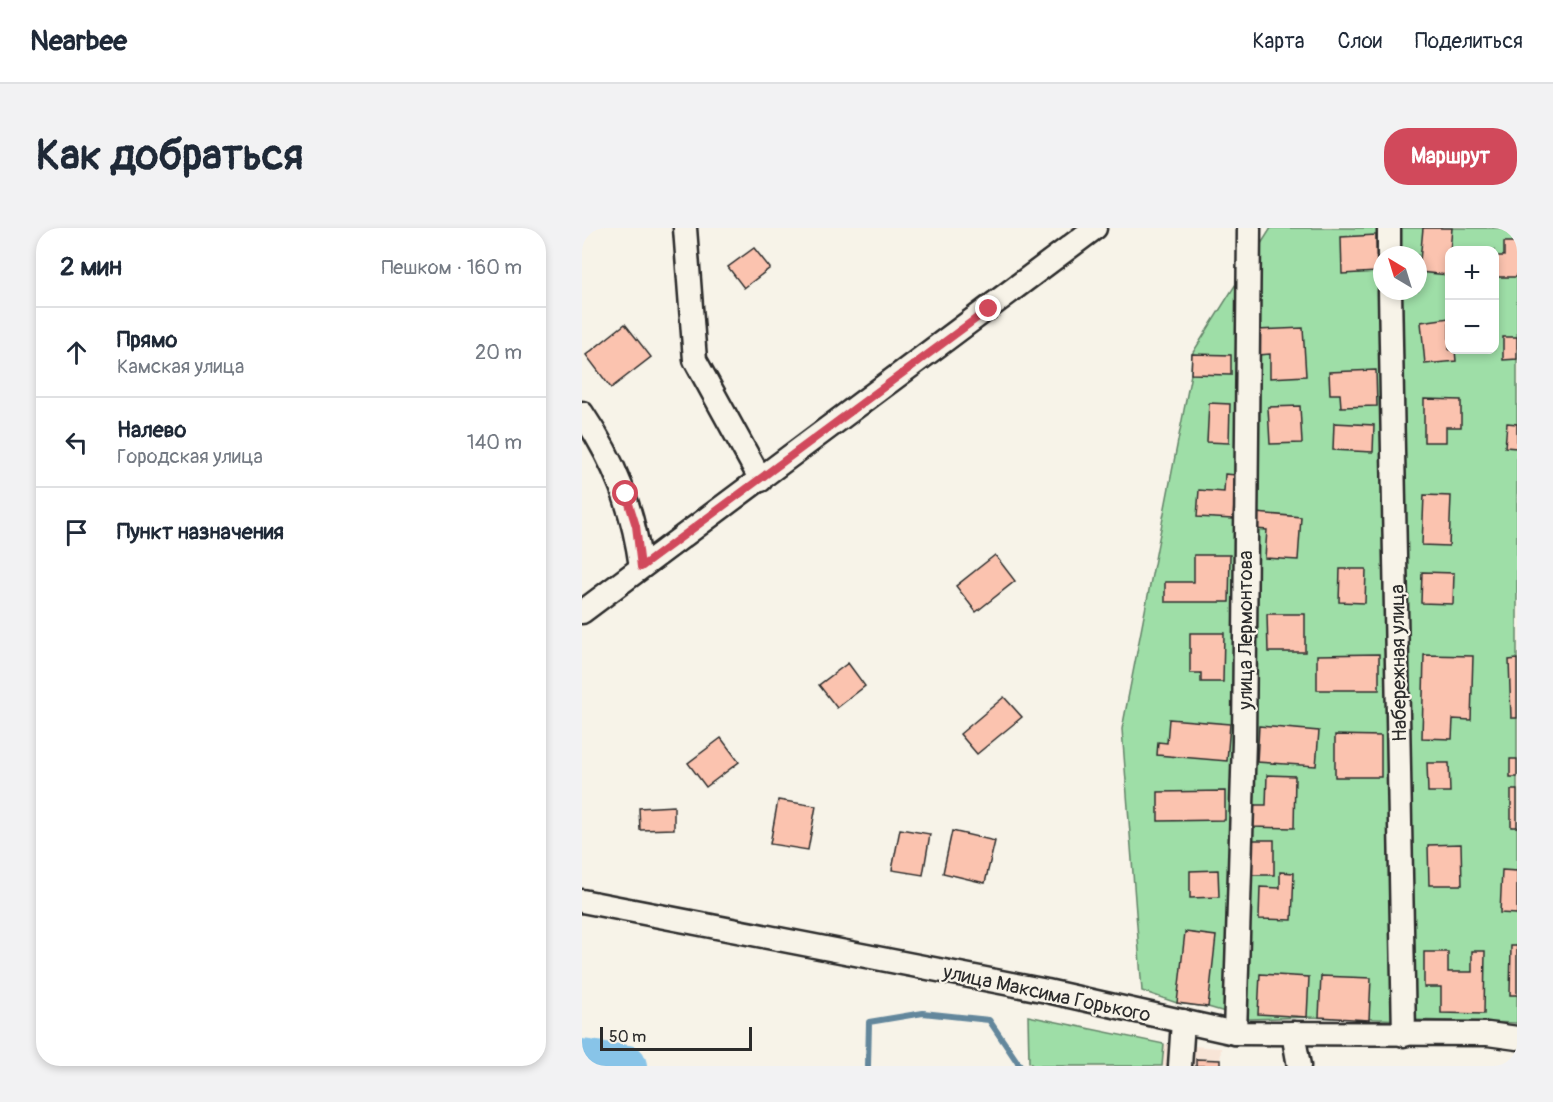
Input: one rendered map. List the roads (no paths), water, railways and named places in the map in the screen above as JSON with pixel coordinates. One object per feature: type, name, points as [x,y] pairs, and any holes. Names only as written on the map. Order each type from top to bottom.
[{"type":"street","points":[[685,228],[695,360],[761,480]]},
{"type":"street","points":[[582,612],[1095,228]]},
{"type":"street","name":"улица Лермонтова","points":[[1235,1033],[1245,741],[1249,228]]},
{"type":"street","points":[[1389,228],[1389,246]]},
{"type":"street","name":"Набережная улица","points":[[1390,300],[1404,1035]]},
{"type":"street","points":[[582,413],[626,494],[636,526],[641,567]]},
{"type":"street","name":"улица Максима Горького","points":[[582,901],[1047,991],[1235,1033],[1488,1034],[1517,1038]]},
{"type":"street","points":[[1180,1066],[1183,1021]]},
{"type":"street","points":[[1293,1033],[1299,1066]]},
{"type":"waterway","points":[[868,1066],[869,1022],[923,1013],[989,1020],[1020,1066]]},
{"type":"waterway","points":[[582,1057],[628,1063],[629,1066]]}]
